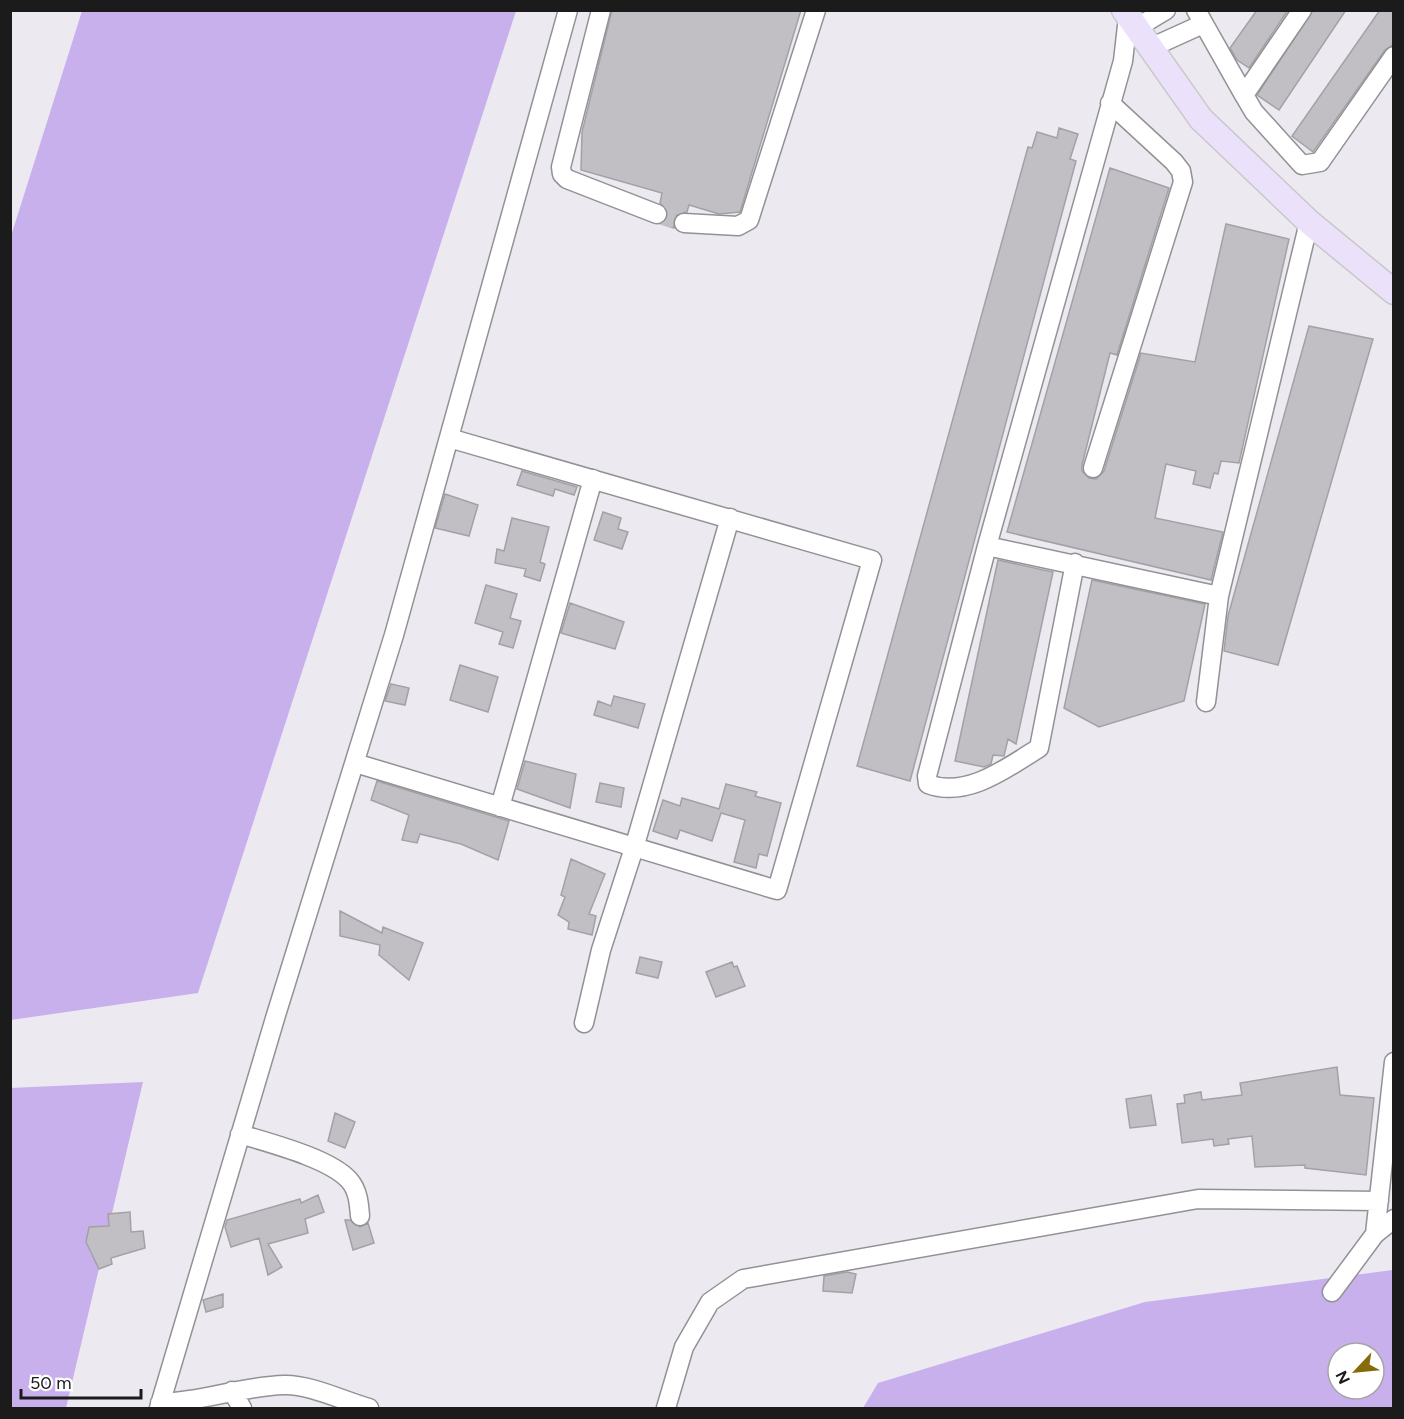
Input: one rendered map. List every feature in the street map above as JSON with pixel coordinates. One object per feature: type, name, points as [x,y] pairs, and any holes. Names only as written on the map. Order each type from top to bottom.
[{"type":"main road","points":[[1129,18],[1201,119],[1308,222],[1394,292]]},
{"type":"street","points":[[369,1408],[344,1405],[298,1386],[232,1391],[189,1405],[159,1406],[240,1134],[355,763],[449,438],[568,10]]},
{"type":"street","points":[[601,10],[561,167],[562,174],[567,179],[657,214]]},
{"type":"street","points":[[684,223],[738,226],[749,220],[816,10]]},
{"type":"street","points":[[1075,564],[1040,748],[985,780],[969,786],[937,787],[928,784],[927,776],[987,546],[1123,61],[1129,18],[1166,10]]},
{"type":"street","points":[[1244,95],[1302,10]]},
{"type":"street","points":[[1150,48],[1199,17],[1254,112],[1302,165],[1320,162],[1394,56]]},
{"type":"street","points":[[1093,468],[1183,182],[1181,171],[1174,162],[1110,103]]},
{"type":"street","points":[[1206,702],[1219,596],[1308,222]]},
{"type":"street","points":[[355,763],[777,890],[872,560],[449,438]]},
{"type":"street","points":[[500,807],[593,479]]},
{"type":"street","points":[[584,1023],[601,950],[730,518]]},
{"type":"street","points":[[987,546],[1219,596]]},
{"type":"street","points":[[1375,1234],[1394,1062]]},
{"type":"street","points":[[240,1134],[300,1153],[348,1179],[359,1201],[360,1216]]},
{"type":"street","points":[[666,1408],[684,1347],[711,1302],[743,1279],[1198,1199],[1379,1201]]},
{"type":"street","points":[[1332,1292],[1375,1234],[1394,1219]]},
{"type":"street","points":[[232,1391],[242,1408]]},
{"type":"shaded area","points":[[82,11],[516,11],[198,993],[11,1020],[11,236]]},
{"type":"shaded area","points":[[143,1082],[66,1408],[11,1408],[10,1088]]},
{"type":"shaded area","points":[[1393,1270],[1393,1408],[863,1408],[878,1383],[1145,1302]]},
{"type":"building","points":[[612,10],[801,10],[740,212],[719,214],[689,205],[687,212],[675,216],[674,228],[662,224],[667,219],[668,213],[660,203],[662,193],[581,170],[582,132]]},
{"type":"building","points":[[1257,10],[1288,10],[1249,68],[1237,60],[1230,48]]},
{"type":"building","points":[[1313,10],[1346,10],[1279,110],[1257,95]]},
{"type":"building","points":[[1380,10],[1394,10],[1394,44],[1385,50],[1313,152],[1292,136]]},
{"type":"building","points":[[1059,128],[1078,134],[1070,159],[1076,161],[910,781],[857,766],[1028,147],[1032,148],[1037,132],[1057,138]]},
{"type":"building","points":[[1110,168],[1169,188],[1117,355],[1110,353],[1082,465],[1082,471],[1089,478],[1096,479],[1104,471],[1141,353],[1195,362],[1226,224],[1289,239],[1239,463],[1221,461],[1218,474],[1214,473],[1210,488],[1193,484],[1196,471],[1166,464],[1155,518],[1223,532],[1211,580],[1007,532]]},
{"type":"building","points":[[1309,326],[1373,339],[1278,665],[1224,651],[1228,616]]},
{"type":"building","points":[[522,471],[577,487],[574,495],[555,489],[553,496],[517,485]]},
{"type":"building","points":[[445,494],[478,505],[469,536],[435,528]]},
{"type":"building","points":[[603,512],[621,518],[618,529],[628,532],[622,549],[594,540]]},
{"type":"building","points":[[512,518],[549,527],[540,562],[545,564],[540,581],[524,576],[526,569],[495,563],[497,549],[504,551]]},
{"type":"building","points":[[998,560],[1053,572],[1016,744],[1008,739],[1004,756],[993,755],[991,764],[984,767],[955,761]]},
{"type":"building","points":[[1092,580],[1205,604],[1184,701],[1099,727],[1064,708]]},
{"type":"building","points":[[486,585],[517,594],[510,618],[521,621],[513,648],[499,644],[503,632],[475,623]]},
{"type":"building","points":[[570,603],[624,622],[615,649],[561,633]]},
{"type":"building","points":[[460,665],[498,677],[488,712],[450,700]]},
{"type":"building","points":[[391,684],[409,688],[405,705],[385,701]]},
{"type":"building","points":[[614,696],[645,704],[638,728],[594,715],[598,701],[611,706]]},
{"type":"building","points":[[525,761],[576,774],[570,808],[517,789]]},
{"type":"building","points":[[377,781],[509,821],[498,860],[461,844],[420,834],[417,843],[402,840],[409,815],[371,800]]},
{"type":"building","points":[[600,783],[624,788],[621,807],[596,802]]},
{"type":"building","points":[[726,784],[757,792],[755,796],[781,803],[767,856],[759,854],[756,868],[734,862],[745,820],[721,813],[712,841],[680,830],[677,839],[653,831],[663,800],[680,806],[682,798],[719,809]]},
{"type":"building","points":[[571,859],[605,874],[589,914],[596,916],[592,935],[568,929],[569,922],[558,915],[565,897],[561,895]]},
{"type":"building","points":[[340,911],[382,933],[383,927],[423,943],[409,980],[379,955],[380,945],[340,936]]},
{"type":"building","points":[[640,957],[662,962],[658,978],[636,973]]},
{"type":"building","points":[[732,962],[734,967],[737,966],[745,986],[716,997],[706,972]]},
{"type":"building","points":[[1337,1067],[1340,1095],[1374,1098],[1366,1175],[1305,1168],[1305,1165],[1255,1167],[1252,1136],[1228,1139],[1229,1144],[1214,1146],[1213,1139],[1182,1143],[1177,1104],[1185,1103],[1184,1095],[1201,1092],[1202,1100],[1242,1095],[1240,1083]]},
{"type":"building","points":[[1151,1095],[1156,1125],[1130,1128],[1126,1099]]},
{"type":"building","points":[[335,1113],[355,1122],[345,1148],[328,1141]]},
{"type":"building","points":[[318,1195],[324,1212],[305,1219],[308,1233],[268,1244],[282,1267],[268,1275],[259,1238],[231,1247],[225,1227],[227,1220],[300,1199],[301,1203]]},
{"type":"building","points":[[130,1212],[131,1232],[143,1231],[145,1248],[111,1258],[112,1264],[99,1269],[86,1242],[89,1227],[109,1226],[108,1214]]},
{"type":"building","points":[[345,1220],[350,1220],[360,1227],[368,1223],[374,1243],[353,1250]]},
{"type":"building","points":[[847,1272],[856,1274],[852,1293],[823,1291],[824,1276]]},
{"type":"building","points":[[223,1294],[223,1307],[206,1312],[203,1300]]},
{"type":"tunnel","points":[[657,214],[684,223]]}]
